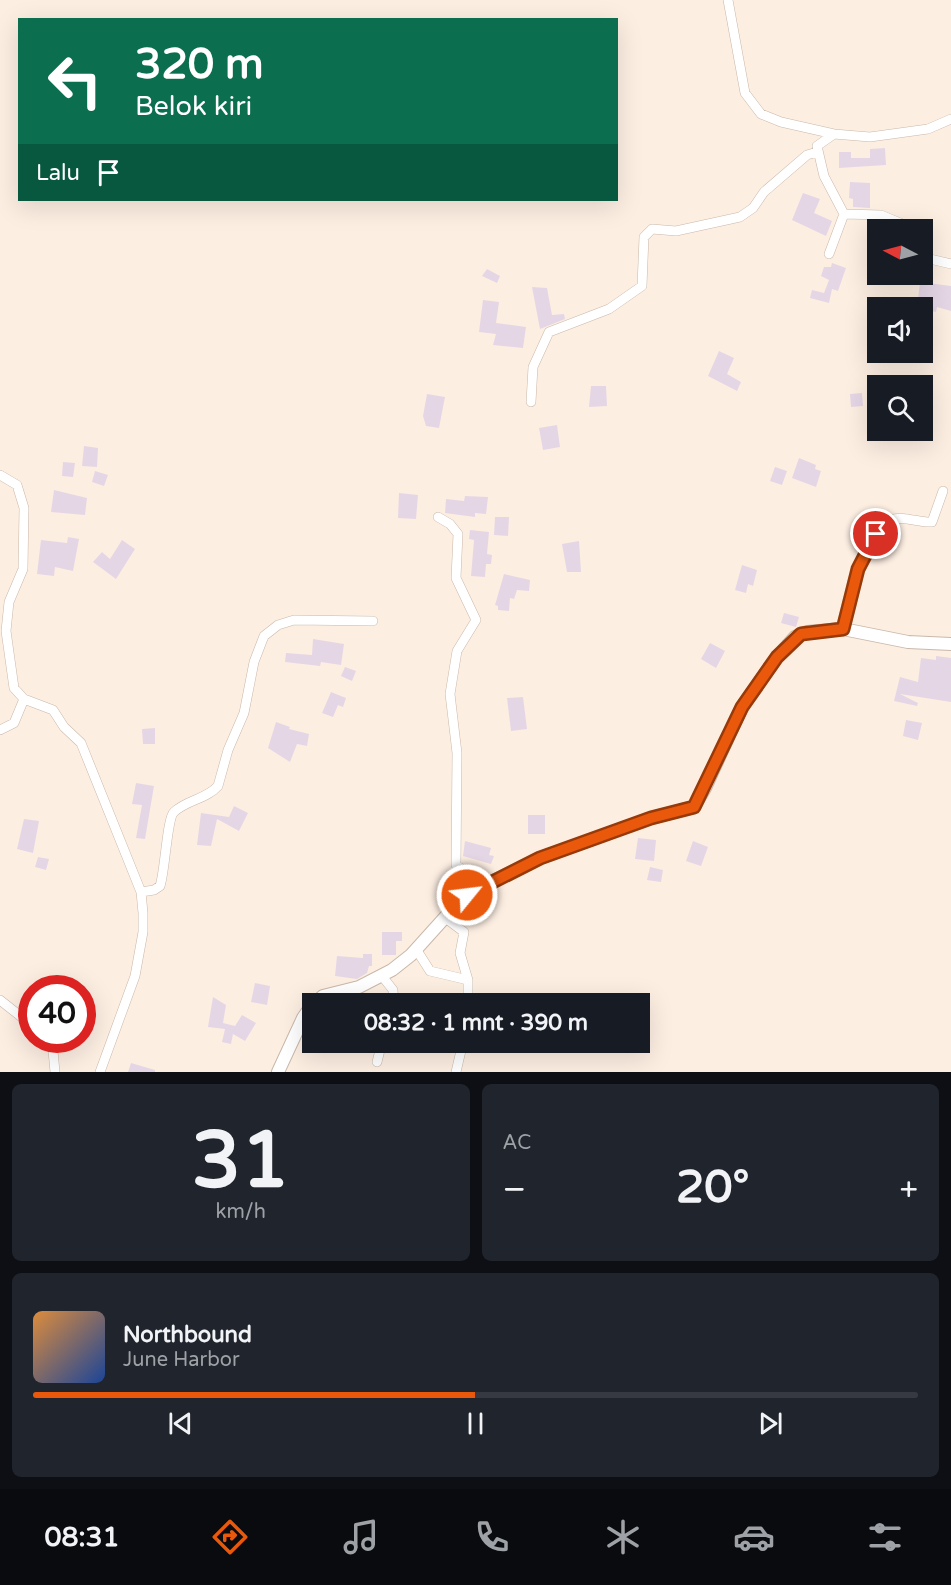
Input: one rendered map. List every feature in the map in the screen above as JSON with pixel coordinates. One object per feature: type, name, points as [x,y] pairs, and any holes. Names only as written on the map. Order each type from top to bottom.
[{"type":"street","points":[[728,0],[747,99],[767,117],[834,134],[870,137],[928,129],[951,119]]},
{"type":"street","points":[[828,254],[844,214],[824,176],[817,152],[818,145],[834,134]]},
{"type":"street","points":[[531,402],[535,362],[549,332],[609,309],[642,286],[647,231],[652,228],[676,231],[740,217],[807,154],[817,152]]},
{"type":"street","points":[[844,214],[881,215],[891,219]]},
{"type":"street","points":[[933,260],[951,264]]},
{"type":"street","points":[[0,475],[17,485],[24,508],[23,569],[9,602],[6,631],[14,688],[24,699],[53,710],[64,727],[81,743],[141,892],[143,932],[135,976],[100,1072]]},
{"type":"street","points":[[843,629],[858,569],[876,534],[884,524],[896,519],[932,522],[943,491]]},
{"type":"street","points":[[438,517],[450,524],[458,534],[456,578],[476,620],[457,651],[450,694],[457,753],[456,865],[485,885]]},
{"type":"street","points":[[141,892],[154,890],[160,886],[169,840],[169,821],[173,813],[218,786],[228,750],[244,713],[254,663],[264,636],[278,625],[294,620],[373,621]]},
{"type":"street","points":[[335,993],[360,987],[382,976],[416,949],[467,895],[485,885],[540,858],[651,818],[694,807],[742,707],[777,657],[801,634],[843,629],[908,642],[951,645]]},
{"type":"street","points":[[0,730],[14,723],[24,699]]},
{"type":"street","points":[[444,917],[464,930],[460,953],[468,980],[468,993]]},
{"type":"street","points":[[416,949],[430,971],[468,980]]},
{"type":"street","points":[[382,976],[393,993]]},
{"type":"street","points":[[0,1000],[18,1014]]},
{"type":"street","points":[[278,1072],[302,1020]]},
{"type":"street","points":[[54,1053],[56,1072]]},
{"type":"street","points":[[377,1062],[379,1053]]},
{"type":"street","points":[[456,1072],[461,1053]]},
{"type":"building","points":[[885,148],[886,165],[839,168],[839,152],[851,152],[851,158],[870,158],[870,149]]},
{"type":"building","points":[[850,182],[870,183],[870,208],[853,207],[853,199],[849,198]]},
{"type":"building","points":[[803,193],[820,199],[814,213],[832,221],[826,236],[792,220]]},
{"type":"building","points":[[832,263],[846,268],[838,291],[832,289],[829,303],[810,298],[812,290],[824,293],[829,280],[821,276],[824,267],[831,267]]},
{"type":"building","points":[[487,269],[500,276],[497,283],[482,276]]},
{"type":"building","points":[[920,285],[951,286],[951,311],[937,307],[936,312],[933,311],[933,297],[918,297]]},
{"type":"building","points":[[532,287],[547,288],[552,315],[564,314],[565,319],[540,329]]},
{"type":"building","points":[[483,300],[499,302],[496,323],[526,327],[523,348],[493,345],[496,334],[479,332]]},
{"type":"building","points":[[719,351],[734,358],[727,374],[741,382],[737,391],[708,376]]},
{"type":"building","points":[[591,386],[606,386],[607,406],[589,407]]},
{"type":"building","points":[[862,393],[863,406],[851,407],[850,394]]},
{"type":"building","points":[[427,394],[445,397],[439,428],[426,426],[423,416]]},
{"type":"building","points":[[557,425],[560,447],[543,450],[539,428]]},
{"type":"building","points":[[84,446],[98,448],[97,467],[82,466]]},
{"type":"building","points":[[799,458],[816,465],[815,469],[821,471],[816,487],[792,478]]},
{"type":"building","points":[[63,462],[75,463],[73,477],[62,476]]},
{"type":"building","points":[[775,467],[787,471],[782,485],[770,481]]},
{"type":"building","points":[[95,471],[108,475],[104,486],[92,482]]},
{"type":"building","points":[[54,490],[87,498],[85,515],[51,512]]},
{"type":"building","points":[[399,493],[418,495],[416,519],[398,518]]},
{"type":"building","points":[[465,496],[488,497],[486,514],[475,513],[475,517],[445,513],[446,499],[464,501]]},
{"type":"building","points":[[495,517],[509,517],[508,536],[494,535]]},
{"type":"building","points":[[470,530],[489,532],[487,554],[492,555],[491,564],[486,564],[485,577],[471,576],[474,540],[469,539]]},
{"type":"building","points":[[68,537],[79,539],[73,571],[55,567],[54,576],[37,574],[41,540],[67,543]]},
{"type":"building","points":[[122,540],[135,549],[116,579],[93,562],[102,552],[110,559]]},
{"type":"building","points":[[579,541],[581,572],[567,572],[562,544]]},
{"type":"building","points":[[742,565],[757,570],[753,586],[748,584],[746,593],[735,590]]},
{"type":"building","points":[[504,574],[530,580],[529,591],[517,590],[514,599],[510,598],[509,611],[498,610],[498,606],[495,605]]},
{"type":"building","points":[[784,613],[799,617],[796,627],[781,623]]},
{"type":"building","points":[[313,639],[344,644],[341,665],[321,662],[320,666],[285,662],[286,653],[312,655]]},
{"type":"building","points":[[710,643],[725,651],[716,668],[701,659]]},
{"type":"building","points":[[936,656],[951,658],[951,702],[900,694],[918,703],[917,706],[894,701],[900,677],[918,682],[921,658],[936,660]]},
{"type":"building","points":[[345,667],[356,671],[352,681],[341,676]]},
{"type":"building","points":[[331,692],[346,698],[343,707],[338,705],[333,717],[322,713]]},
{"type":"building","points":[[523,697],[527,729],[511,731],[507,698]]},
{"type":"building","points":[[906,720],[922,723],[918,740],[903,736]]},
{"type":"building","points":[[276,722],[290,727],[289,729],[309,734],[307,746],[297,744],[290,762],[268,748]]},
{"type":"building","points":[[155,728],[155,744],[143,744],[142,729]]},
{"type":"building","points":[[136,783],[154,786],[145,839],[136,838],[142,805],[132,804]]},
{"type":"building","points":[[234,806],[248,813],[239,831],[217,819],[211,846],[197,845],[201,813],[229,817]]},
{"type":"building","points":[[528,815],[545,815],[545,834],[528,834]]},
{"type":"building","points":[[24,819],[39,821],[33,853],[17,849]]},
{"type":"building","points":[[638,838],[656,840],[654,861],[635,859]]},
{"type":"building","points":[[465,841],[491,848],[489,855],[494,856],[491,864],[463,856]]},
{"type":"building","points":[[693,841],[708,847],[701,866],[686,861]]},
{"type":"building","points":[[38,857],[49,859],[46,870],[35,867]]},
{"type":"building","points":[[650,867],[663,870],[661,882],[647,880]]},
{"type":"building","points":[[382,932],[402,932],[402,941],[396,941],[396,955],[382,955]]},
{"type":"building","points":[[363,954],[372,954],[372,966],[369,966],[367,973],[357,979],[335,976],[337,956],[363,958]]},
{"type":"building","points":[[255,983],[270,986],[267,1005],[251,1002]]},
{"type":"building","points":[[213,997],[226,1005],[223,1023],[235,1026],[242,1015],[256,1023],[245,1041],[233,1034],[231,1044],[222,1042],[225,1029],[208,1027]]},
{"type":"building","points":[[131,1063],[155,1070],[155,1072],[128,1072]]},
{"type":"route","points":[[467,895],[540,858],[663,814],[694,807],[742,707],[777,657],[795,637],[801,634],[827,629],[843,629],[858,569],[876,534]]}]
